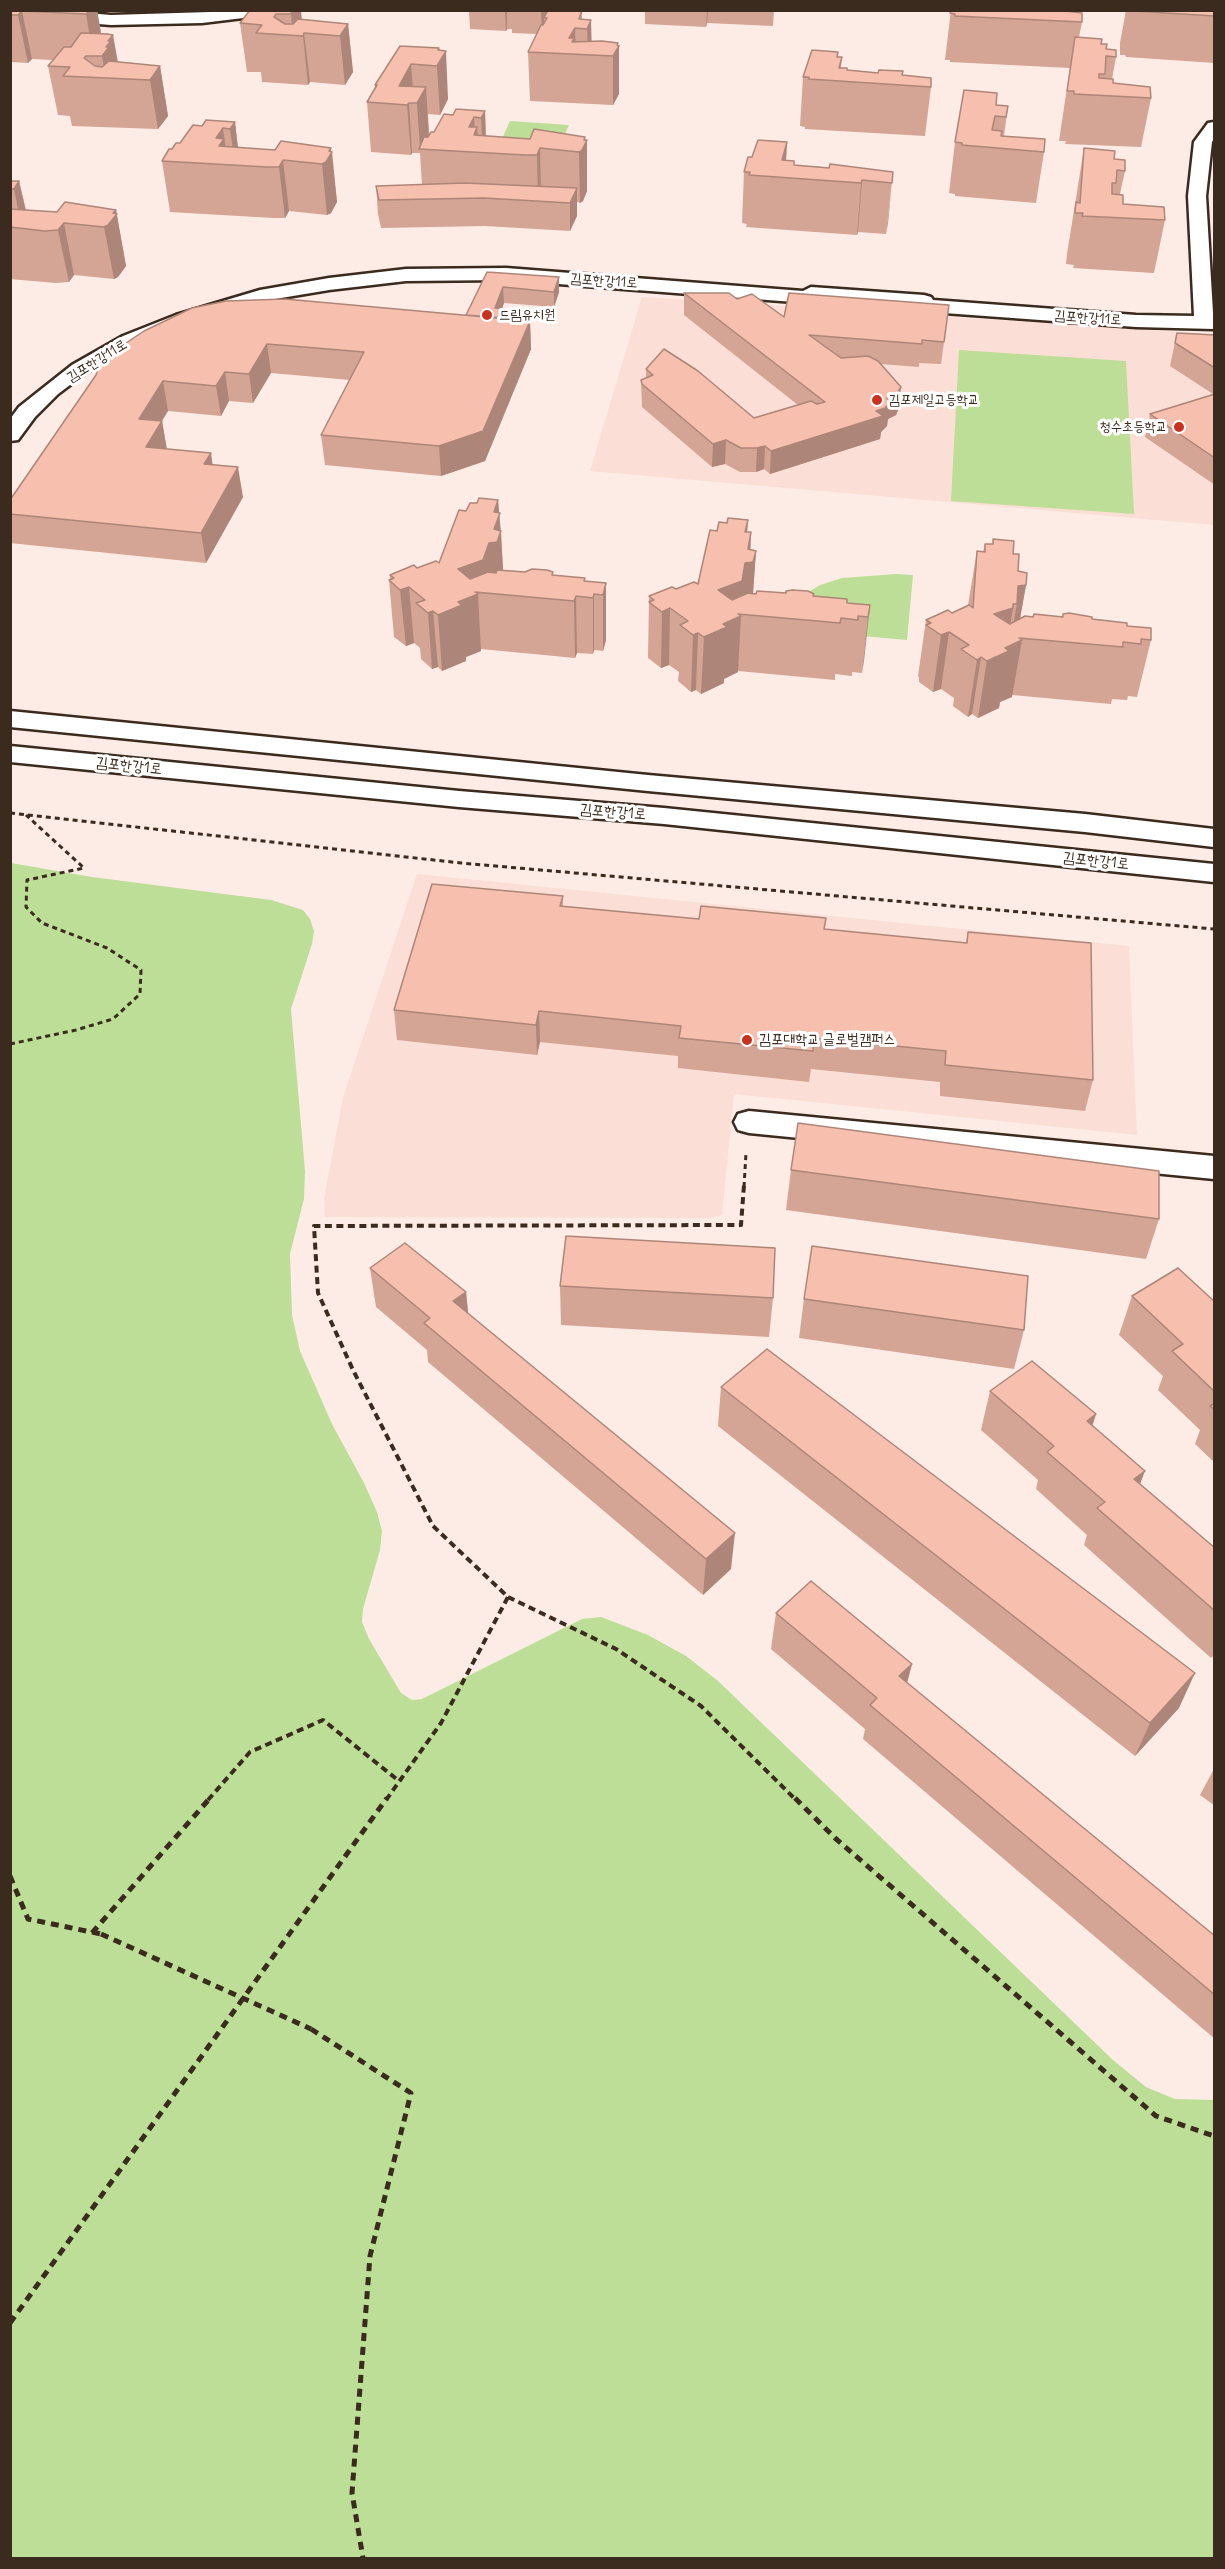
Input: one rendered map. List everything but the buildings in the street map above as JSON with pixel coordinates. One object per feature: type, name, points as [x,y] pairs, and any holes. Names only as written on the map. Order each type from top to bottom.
[{"type":"street","points":[[10,12],[111,20],[202,18],[268,10]]},
{"type":"street","points":[[1209,323],[1197,196],[1203,142],[1215,127]]},
{"type":"street","name":"김포한강11로","points":[[10,417],[68,368],[122,337],[178,315],[260,291],[330,279],[405,270],[511,270],[1209,323]]},
{"type":"street","name":"김포한강11로","points":[[10,435],[27,412],[51,390],[79,369],[130,340],[183,319],[260,296],[329,284],[406,275],[506,274],[1124,321],[1209,323]]},
{"type":"street","points":[[10,720],[648,783],[1085,823],[1215,838]]},
{"type":"street","name":"김포한강1로","points":[[10,754],[459,800],[664,816],[1215,873]]},
{"type":"street","points":[[749,1122],[1215,1168]]},
{"type":"path","points":[[10,813],[461,863],[1215,929]]},
{"type":"path","points":[[10,1044],[76,1030],[113,1018],[140,994],[141,970],[107,948],[42,923],[26,907],[27,880],[84,868],[25,815]]},
{"type":"path","points":[[749,1122],[741,1225],[314,1226],[318,1293],[353,1370],[434,1526],[508,1597],[616,1649],[701,1706],[835,1838],[1156,2116],[1215,2136]]},
{"type":"path","points":[[10,2323],[441,1723],[508,1597]]},
{"type":"path","points":[[92,1933],[250,1752],[323,1720],[399,1781]]},
{"type":"path","points":[[10,1876],[28,1920],[101,1934],[311,2029],[411,2093],[370,2256],[352,2493],[363,2559]]},
{"type":"shaded area","name":"김포제일고등학교","points":[[642,297],[1214,334],[1214,525],[590,471]]},
{"type":"shaded area","name":"김포대학교 글로벌캠퍼스","points":[[417,874],[1129,946],[1137,1135],[734,1094],[722,1215],[710,1218],[325,1217],[324,1199],[343,1098]]},
{"type":"green space","points":[[510,121],[569,125],[560,145],[501,141]]},
{"type":"green space","points":[[959,350],[1126,361],[1134,514],[951,501]]},
{"type":"green space","points":[[913,575],[907,640],[828,633],[832,603],[807,593],[820,585],[842,578]]},
{"type":"green space","points":[[11,863],[92,877],[271,900],[303,910],[310,919],[314,931],[312,944],[291,1009],[305,1171],[304,1199],[290,1254],[292,1315],[300,1351],[332,1424],[377,1512],[382,1531],[380,1550],[363,1609],[362,1622],[369,1639],[401,1693],[412,1700],[422,1699],[582,1619],[601,1617],[648,1635],[686,1656],[718,1681],[1113,2060],[1146,2087],[1175,2099],[1214,2100],[1214,2558],[11,2558]]},
{"type":"place","name":"드림유치원","points":[[487,315]]},
{"type":"place","name":"김포제일고등학교","points":[[877,400]]},
{"type":"place","name":"청수초등학교","points":[[1179,427]]},
{"type":"place","name":"김포대학교 글로벌캠퍼스","points":[[747,1040]]}]
